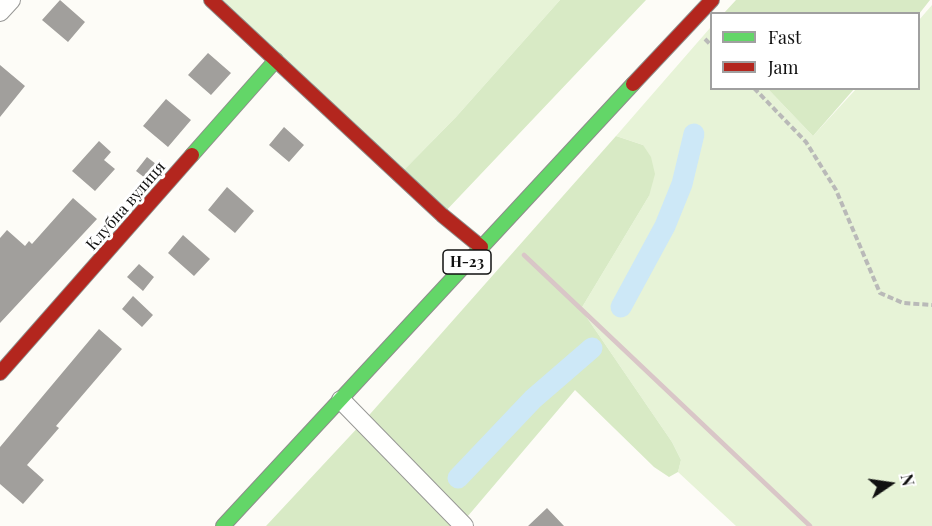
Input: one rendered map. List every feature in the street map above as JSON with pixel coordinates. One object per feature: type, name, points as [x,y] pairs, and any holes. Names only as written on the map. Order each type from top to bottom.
[{"type":"street","points":[[0,12],[11,0]]},
{"type":"street","points":[[212,0],[442,215],[481,247]]},
{"type":"street","name":"Н-23","points":[[223,526],[712,0]]},
{"type":"street","name":"Клубна вулиця","points":[[0,373],[276,60]]},
{"type":"street","points":[[341,400],[464,526]]},
{"type":"path","points":[[756,90],[806,142],[830,180],[880,293],[903,303],[932,304]]},
{"type":"green space","points":[[211,0],[560,0],[456,117],[399,175]]},
{"type":"green space","points":[[560,0],[646,0],[442,215],[399,175],[456,117]]},
{"type":"green space","points":[[736,0],[930,0],[920,13],[725,12]]},
{"type":"green space","points":[[932,5],[932,526],[736,526],[678,472],[681,460],[672,442],[581,309],[649,196],[643,145],[616,136],[710,28],[710,90],[769,90],[813,136],[855,90],[920,90],[920,19]]},
{"type":"green space","points":[[769,90],[853,90],[813,136]]},
{"type":"green space","points":[[616,136],[643,145],[651,157],[655,174],[649,196],[581,309],[672,442],[681,460],[678,472],[669,477],[654,467],[575,390],[462,523],[464,526],[266,526],[363,422]]},
{"type":"building","points":[[60,0],[85,22],[68,42],[42,20]]},
{"type":"building","points":[[208,53],[231,73],[211,95],[188,75]]},
{"type":"building","points":[[0,65],[25,86],[0,117]]},
{"type":"building","points":[[166,99],[191,120],[168,147],[143,126]]},
{"type":"building","points":[[284,127],[304,145],[289,162],[269,145]]},
{"type":"building","points":[[99,141],[111,152],[104,160],[115,169],[95,191],[72,171]]},
{"type":"building","points":[[147,157],[161,168],[149,181],[136,171]]},
{"type":"building","points":[[227,187],[254,211],[235,233],[208,210]]},
{"type":"building","points":[[73,198],[97,219],[0,323],[0,238],[7,230],[25,246],[29,241],[32,244]]},
{"type":"building","points":[[183,235],[210,259],[194,276],[168,253]]},
{"type":"building","points":[[139,264],[154,277],[143,291],[127,277]]},
{"type":"building","points":[[133,296],[153,315],[142,327],[122,309]]},
{"type":"building","points":[[99,329],[122,349],[56,426],[59,428],[27,465],[44,480],[23,504],[0,484],[0,447]]},
{"type":"building","points":[[547,508],[564,526],[528,526]]},
{"type":"waterway","points":[[621,307],[665,226],[682,184],[694,134]]},
{"type":"waterway","points":[[458,478],[533,399],[592,348]]},
{"type":"railway","points":[[524,255],[810,526]]},
{"type":"traffic: fast","points":[[192,155],[276,60]]},
{"type":"traffic: fast","points":[[223,526],[633,84]]},
{"type":"traffic: jam","points":[[211,0],[442,215],[481,247]]},
{"type":"traffic: jam","points":[[633,84],[712,0]]},
{"type":"traffic: jam","points":[[0,373],[192,155]]}]
